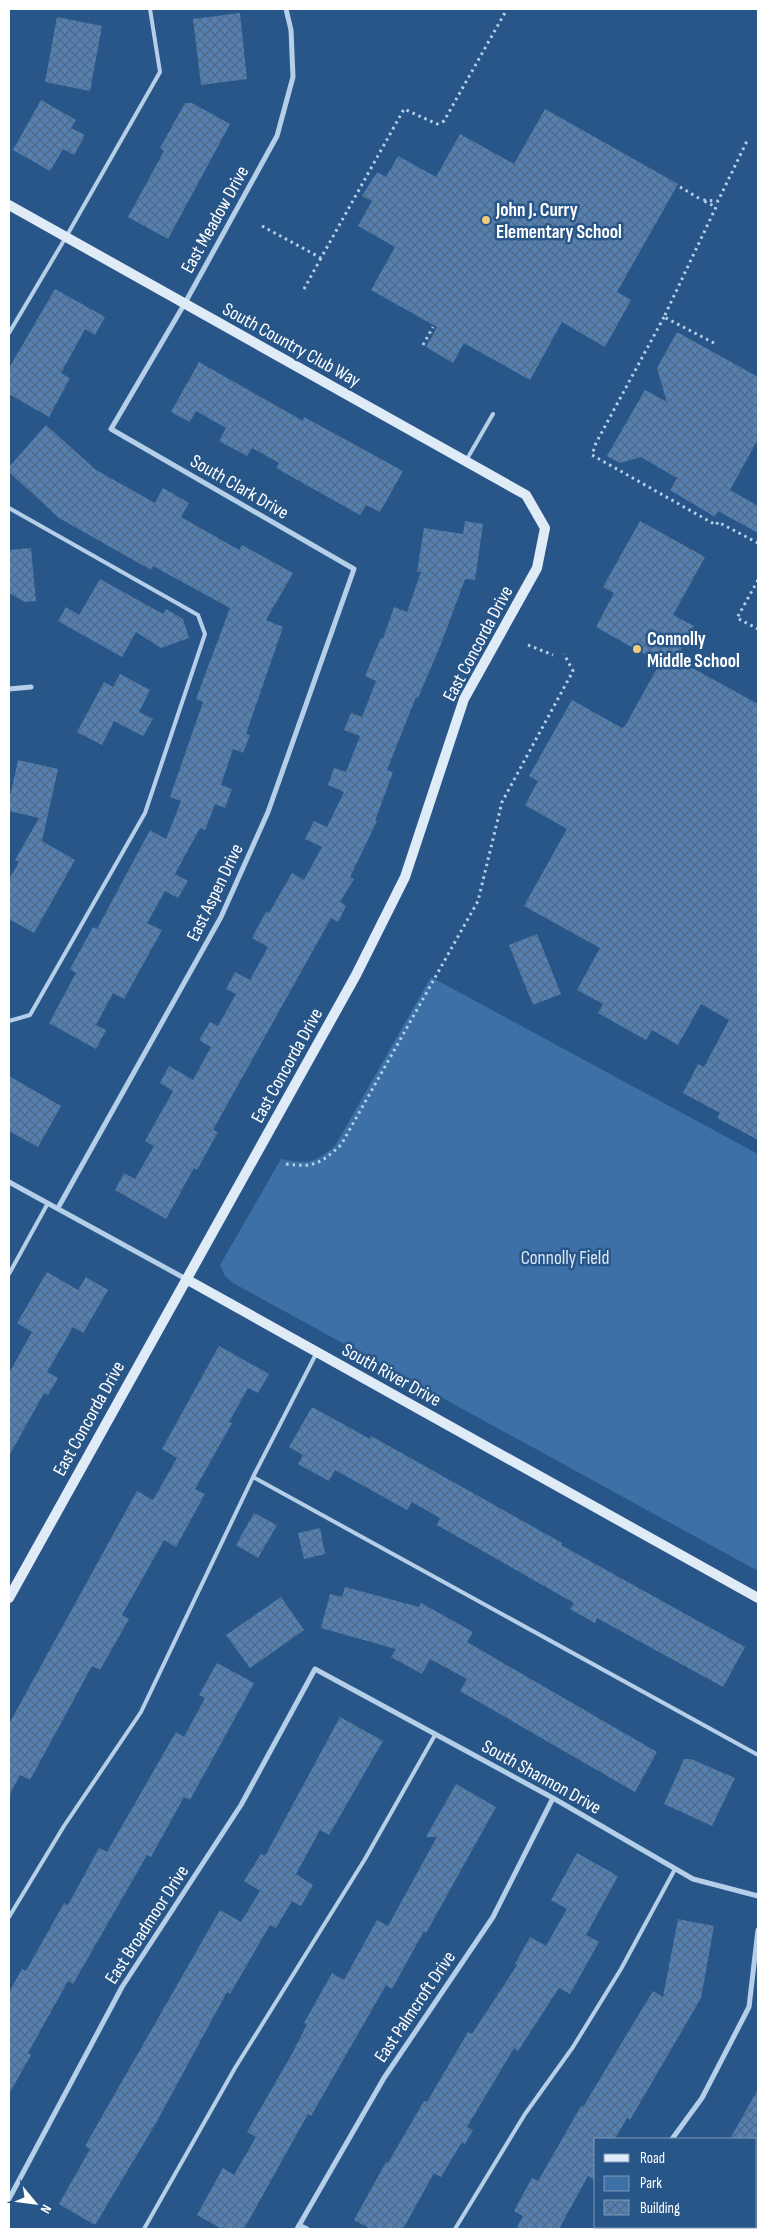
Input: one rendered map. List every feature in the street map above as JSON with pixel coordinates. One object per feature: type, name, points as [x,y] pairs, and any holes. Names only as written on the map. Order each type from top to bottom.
[{"type":"street","name":"East Meadow Drive","points":[[112,429],[277,136],[293,76],[290,30],[286,9]]},
{"type":"street","name":"South Country Club Way","points":[[9,205],[526,496],[544,528]]},
{"type":"street","name":"South Clark Drive","points":[[112,429],[354,569]]},
{"type":"street","name":"East Concorda Drive","points":[[9,1598],[356,975],[405,877],[464,699],[537,568],[544,528]]},
{"type":"street","name":"East Aspen Drive","points":[[58,1208],[221,917],[268,812],[354,569]]},
{"type":"street","points":[[9,689],[31,687]]},
{"type":"street","name":"South River Drive","points":[[9,1182],[186,1278],[758,1598]]},
{"type":"street","name":"South Shannon Drive","points":[[315,1669],[553,1798],[693,1879],[758,1896]]},
{"type":"street","name":"East Broadmoor Drive","points":[[9,2198],[122,1987],[241,1805],[315,1669]]},
{"type":"street","name":"East Palmcroft Drive","points":[[298,2227],[384,2078],[493,1916],[553,1798]]},
{"type":"street","points":[[673,2138],[702,2098],[749,2007],[758,1930]]},
{"type":"street","points":[[298,2227],[307,2229]]},
{"type":"lane","points":[[9,333],[160,72],[150,9]]},
{"type":"lane","points":[[466,462],[493,414]]},
{"type":"lane","points":[[9,508],[198,615],[205,634],[145,813],[30,1015],[9,1021]]},
{"type":"lane","points":[[9,1274],[48,1203]]},
{"type":"lane","points":[[9,1917],[64,1826],[141,1712],[253,1477],[317,1352]]},
{"type":"lane","points":[[253,1477],[758,1755]]},
{"type":"lane","points":[[144,2229],[235,2068],[366,1859],[435,1735]]},
{"type":"lane","points":[[455,2229],[515,2130],[573,2047],[621,1968],[675,1869]]},
{"type":"path","points":[[304,289],[404,109],[437,124],[444,121],[507,9]]},
{"type":"path","points":[[702,200],[718,201],[747,141]]},
{"type":"path","points":[[680,188],[716,206],[664,317],[596,443],[592,455],[716,525],[718,522],[758,543]]},
{"type":"path","points":[[262,226],[321,258]]},
{"type":"path","points":[[664,317],[714,342]]},
{"type":"path","points":[[423,345],[433,327]]},
{"type":"path","points":[[758,580],[737,618],[758,629]]},
{"type":"path","points":[[528,645],[552,655]]},
{"type":"path","points":[[286,1164],[305,1167],[321,1163],[341,1145],[478,901],[502,802],[574,671],[564,654]]},
{"type":"green space","name":"Connolly Field","points":[[431,977],[758,1154],[758,1571],[233,1283],[225,1276],[220,1265],[281,1159],[298,1162],[310,1161],[335,1146]]},
{"type":"building","points":[[240,13],[247,79],[201,85],[193,19]]},
{"type":"building","points":[[57,17],[102,26],[90,91],[45,82]]},
{"type":"building","points":[[41,100],[76,120],[71,128],[85,135],[74,155],[63,149],[50,171],[13,150]]},
{"type":"building","points":[[185,103],[192,103],[230,124],[168,239],[128,217],[164,151],[160,148]]},
{"type":"building","points":[[545,109],[678,184],[617,292],[631,300],[605,347],[562,322],[530,380],[464,343],[453,363],[426,347],[437,327],[371,290],[395,247],[358,226],[372,201],[362,196],[377,172],[386,177],[398,156],[436,177],[460,134],[514,164]]},
{"type":"building","points":[[55,289],[105,317],[95,335],[85,329],[61,373],[70,378],[49,417],[9,394],[9,368]]},
{"type":"building","points":[[677,332],[758,377],[758,439],[730,490],[758,506],[758,533],[718,511],[715,517],[670,490],[677,478],[641,457],[620,463],[607,456],[645,390],[667,402],[657,368]]},
{"type":"building","points":[[199,362],[303,421],[304,417],[403,471],[380,512],[366,505],[360,515],[276,468],[279,463],[252,448],[247,456],[219,441],[226,428],[196,411],[190,422],[171,412]]},
{"type":"building","points":[[46,425],[96,470],[155,503],[163,488],[189,503],[181,517],[239,550],[242,545],[293,573],[266,620],[283,627],[246,734],[250,735],[243,753],[233,749],[221,785],[232,789],[225,808],[215,804],[205,830],[200,828],[175,874],[188,881],[178,898],[165,891],[147,923],[162,930],[124,999],[113,993],[96,1025],[106,1030],[96,1049],[49,1023],[76,973],[70,969],[93,927],[97,929],[150,830],[166,839],[181,801],[170,797],[203,702],[196,699],[230,608],[153,566],[151,570],[59,518],[9,472],[9,467]]},
{"type":"building","points":[[465,521],[483,524],[475,580],[465,579],[441,644],[418,698],[416,697],[387,770],[393,772],[375,821],[377,821],[350,877],[354,879],[340,902],[346,906],[338,922],[331,918],[213,1130],[218,1132],[197,1170],[194,1168],[166,1219],[115,1190],[124,1173],[135,1179],[154,1146],[145,1141],[173,1091],[160,1083],[169,1066],[193,1080],[211,1047],[199,1040],[210,1022],[218,1026],[236,994],[226,989],[235,972],[250,980],[268,947],[252,938],[266,912],[269,913],[292,873],[304,880],[322,847],[305,839],[314,821],[327,827],[344,792],[328,785],[334,768],[346,772],[360,736],[344,730],[351,713],[362,717],[376,681],[365,676],[381,638],[383,639],[394,607],[407,612],[421,572],[417,572],[424,528],[463,534]]},
{"type":"building","points":[[640,521],[705,557],[673,615],[694,626],[676,659],[758,704],[758,1140],[717,1118],[720,1113],[683,1093],[698,1064],[704,1067],[729,1020],[701,1004],[678,1045],[652,1030],[646,1040],[598,1013],[603,1004],[577,990],[600,948],[524,906],[567,829],[525,805],[538,781],[529,776],[572,700],[622,728],[625,726],[660,663],[596,627],[614,593],[603,587]]},
{"type":"building","points":[[31,548],[36,601],[25,602],[9,593],[9,550]]},
{"type":"building","points":[[100,579],[163,614],[166,609],[183,619],[189,638],[161,648],[136,632],[122,657],[58,621],[66,607],[79,615]]},
{"type":"building","points":[[120,674],[150,690],[139,712],[153,719],[143,736],[114,721],[102,745],[77,732],[104,682],[113,687]]},
{"type":"building","points":[[18,760],[58,769],[42,841],[75,860],[34,933],[9,919],[9,879],[19,862],[15,860],[39,818],[9,811],[9,801]]},
{"type":"building","points":[[537,934],[561,994],[533,1005],[509,945]]},
{"type":"building","points":[[9,1076],[61,1106],[38,1147],[9,1131]]},
{"type":"building","points":[[47,1272],[78,1290],[86,1277],[108,1290],[83,1333],[73,1327],[47,1372],[58,1378],[48,1395],[44,1393],[9,1456],[9,1373],[32,1332],[17,1323]]},
{"type":"building","points":[[219,1346],[269,1374],[258,1393],[248,1388],[229,1422],[232,1423],[195,1489],[205,1494],[176,1547],[164,1540],[122,1615],[129,1619],[100,1670],[92,1666],[30,1780],[20,1775],[9,1796],[9,1724],[137,1491],[153,1500],[177,1458],[162,1449]]},
{"type":"building","points":[[312,1407],[370,1439],[371,1436],[562,1543],[561,1545],[745,1647],[723,1687],[597,1618],[595,1623],[570,1609],[574,1603],[437,1525],[440,1518],[412,1502],[407,1510],[335,1470],[329,1481],[298,1464],[303,1455],[289,1447]]},
{"type":"building","points":[[254,1513],[277,1525],[258,1558],[236,1545]]},
{"type":"building","points":[[320,1528],[325,1554],[304,1559],[298,1533]]},
{"type":"building","points":[[345,1587],[419,1607],[421,1603],[473,1632],[467,1642],[657,1752],[635,1792],[460,1691],[467,1679],[430,1659],[422,1674],[391,1657],[396,1649],[321,1628],[330,1594],[342,1597]]},
{"type":"building","points":[[281,1597],[304,1630],[250,1668],[226,1635]]},
{"type":"building","points":[[217,1663],[254,1683],[190,1800],[184,1797],[151,1857],[147,1855],[73,1984],[68,1981],[28,2053],[31,2055],[9,2094],[9,1992],[22,1969],[26,1971],[64,1903],[68,1905],[99,1848],[107,1852],[176,1732],[184,1737],[205,1698],[199,1695]]},
{"type":"building","points":[[340,1717],[383,1741],[329,1835],[320,1830],[296,1874],[313,1885],[301,1906],[292,1901],[276,1928],[270,1925],[230,1994],[227,1992],[156,2123],[95,2225],[59,2204],[90,2149],[85,2146],[220,1910],[241,1922],[260,1891],[244,1881],[261,1854],[265,1856]]},
{"type":"building","points":[[684,1759],[691,1759],[735,1778],[712,1826],[664,1804]]},
{"type":"building","points":[[456,1784],[496,1807],[426,1933],[424,1931],[392,1989],[386,1985],[311,2116],[308,2114],[244,2229],[222,2229],[197,2215],[223,2168],[234,2175],[256,2137],[247,2132],[293,2052],[307,2024],[304,2023],[332,1973],[344,1980],[377,1920],[388,1926],[437,1837],[426,1837]]},
{"type":"building","points":[[577,1853],[618,1876],[586,1935],[599,1942],[570,1994],[559,1988],[518,2051],[514,2048],[467,2127],[473,2130],[465,2144],[462,2142],[441,2177],[434,2173],[403,2229],[371,2229],[354,2220],[386,2162],[388,2163],[424,2101],[427,2102],[468,2032],[472,2034],[517,1965],[515,1964],[530,1937],[546,1946],[567,1909],[551,1900]]},
{"type":"building","points":[[678,1919],[714,1926],[701,1998],[630,2120],[627,2118],[616,2138],[594,2138],[594,2180],[588,2176],[559,2229],[516,2229],[523,2216],[514,2211],[532,2178],[538,2181],[581,2106],[583,2107],[653,1991],[663,1997]]},
{"type":"building","points":[[758,2089],[758,2139],[731,2138]]},
{"type":"place","name":"John J. Curry Elementary School","points":[[486,220]]},
{"type":"place","name":"Connolly Middle School","points":[[637,649]]}]
